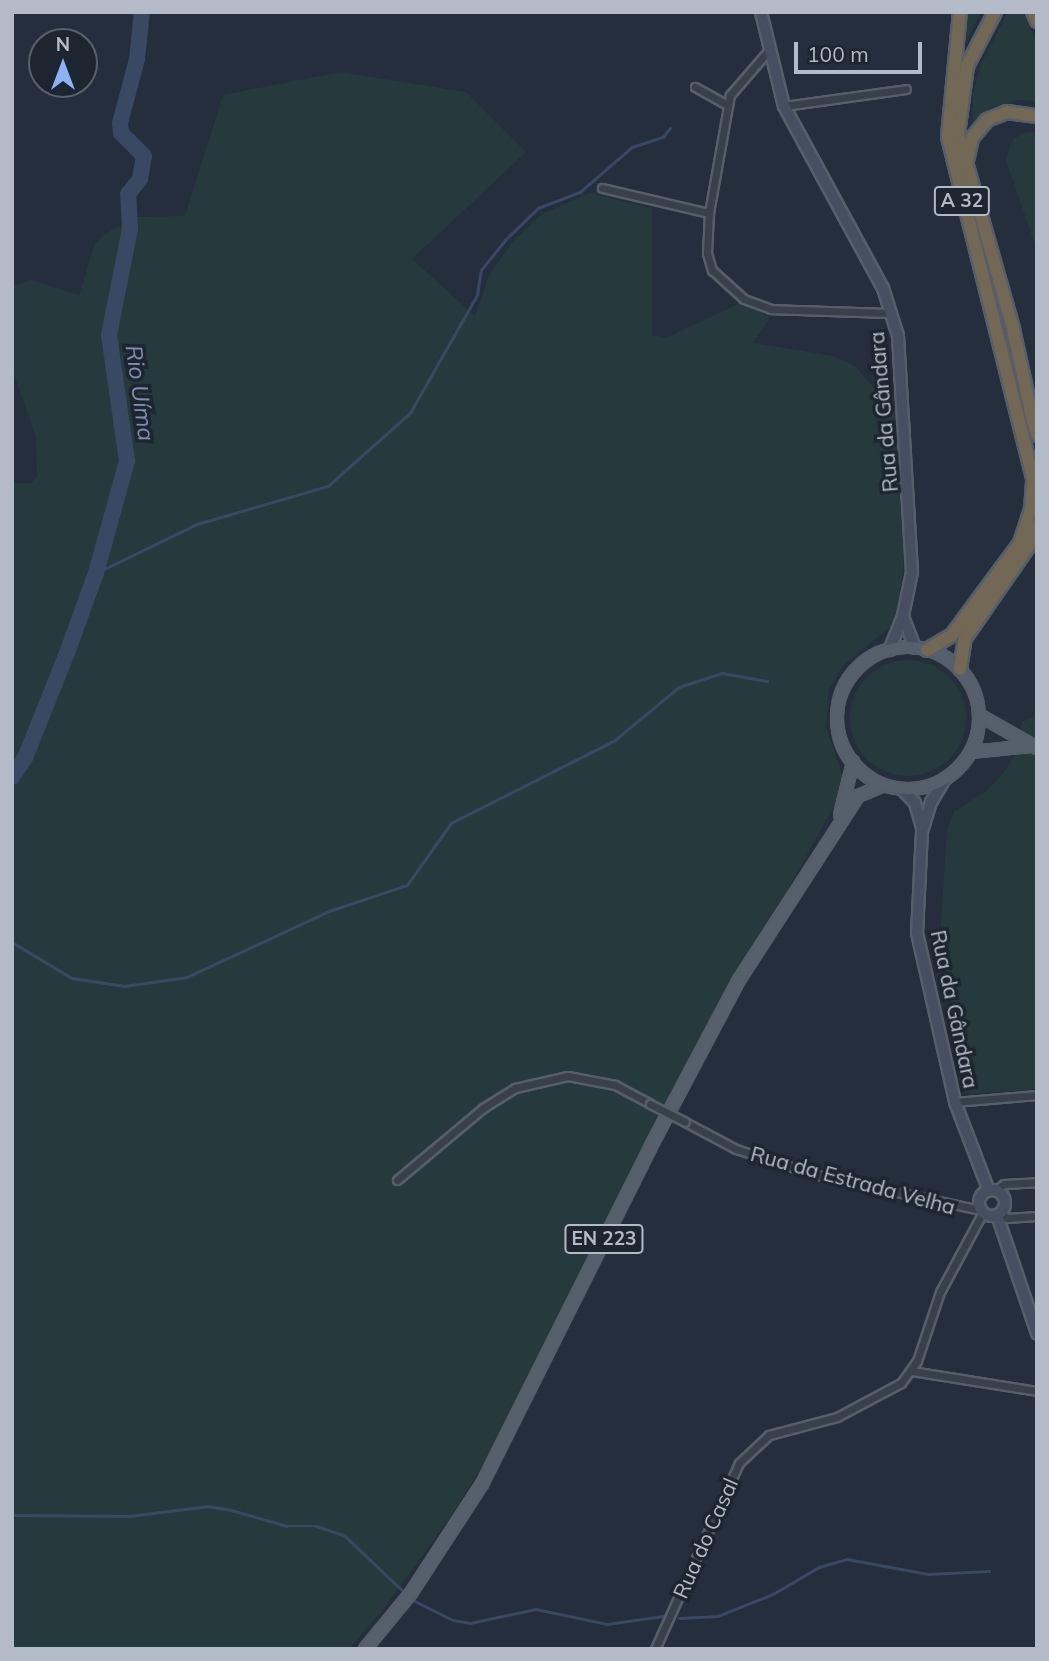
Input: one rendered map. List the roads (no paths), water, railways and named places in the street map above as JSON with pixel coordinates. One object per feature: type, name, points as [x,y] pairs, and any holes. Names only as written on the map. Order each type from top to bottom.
[{"type":"highway","name":"A 32","points":[[921,649],[952,635],[1027,527],[1033,478],[987,303],[948,136],[949,97],[960,12]]},
{"type":"highway","name":"A 32","points":[[949,97],[961,61],[987,12]]},
{"type":"highway","name":"A 32","points":[[995,12],[967,66],[959,99],[958,134],[1037,435]]},
{"type":"highway","points":[[1033,12],[1037,21]]},
{"type":"highway","name":"A 32","points":[[966,169],[972,138],[987,120],[1007,112],[1037,116]]},
{"type":"highway","points":[[960,669],[965,638],[1028,547],[1037,526]]},
{"type":"main road","name":"Rua da Gândara","points":[[761,12],[783,106],[892,313],[903,384],[912,540],[903,616],[889,650]]},
{"type":"main road","name":"Rua da Gândara","points":[[903,616],[921,649]]},
{"type":"main road","points":[[921,649],[960,669],[974,690],[979,715],[971,752],[945,779],[924,787],[902,789],[884,785],[853,762],[838,728],[843,690],[866,661],[889,650],[921,649]]},
{"type":"main road","points":[[979,715],[1035,747]]},
{"type":"main road","points":[[971,752],[1035,747]]},
{"type":"main road","name":"EN 223","points":[[837,824],[853,762]]},
{"type":"main road","name":"Rua da Gândara","points":[[945,779],[931,802],[922,831],[917,933],[955,1102],[992,1191],[1004,1198],[999,1214],[1032,1302],[1037,1334]]},
{"type":"main road","name":"EN 223","points":[[365,1649],[411,1593],[482,1484],[650,1148],[739,980],[837,824],[858,796],[884,785]]},
{"type":"main road","name":"Rua da Gândara","points":[[902,789],[915,803],[922,831]]},
{"type":"main road","points":[[992,1191],[980,1198],[982,1211],[999,1214]]},
{"type":"street","points":[[769,50],[737,81],[728,105],[709,214],[707,253],[712,271],[744,299],[771,309],[892,313]]},
{"type":"street","points":[[695,87],[728,105]]},
{"type":"street","points":[[783,106],[906,89]]},
{"type":"street","points":[[602,188],[709,214]]},
{"type":"street","name":"Rua da Estrada Velha","points":[[397,1180],[483,1108],[515,1088],[568,1076],[615,1085],[736,1149],[813,1174],[982,1211]]},
{"type":"street","points":[[955,1102],[1037,1095]]},
{"type":"street","points":[[992,1191],[1004,1184],[1037,1182]]},
{"type":"street","points":[[982,1211],[940,1292],[912,1371],[1037,1391]]},
{"type":"street","points":[[999,1214],[1007,1218],[1037,1216]]},
{"type":"street","name":"Rua do Casal","points":[[655,1649],[715,1506],[739,1462],[769,1435],[837,1416],[878,1398],[912,1371]]},
{"type":"waterway","name":"Rio Uíma","points":[[12,777],[25,758],[67,653],[96,573],[127,461],[109,335],[130,229],[128,194],[140,179],[144,156],[121,133],[120,123],[137,59],[142,12]]},
{"type":"waterway","points":[[96,573],[197,524],[328,486],[410,413],[477,295],[481,270],[505,240],[538,208],[580,192],[632,147],[663,137],[670,128]]},
{"type":"waterway","points":[[12,942],[72,978],[124,986],[187,977],[329,911],[407,885],[451,823],[615,740],[679,687],[722,673],[767,681]]},
{"type":"waterway","points":[[12,1515],[129,1516],[208,1506],[287,1526],[316,1526],[344,1535],[403,1591]]},
{"type":"waterway","points":[[679,1618],[718,1616],[773,1594],[819,1567],[847,1559],[928,1574],[989,1571]]},
{"type":"waterway","points":[[415,1601],[453,1620],[470,1623],[536,1609],[607,1624],[664,1616]]}]
